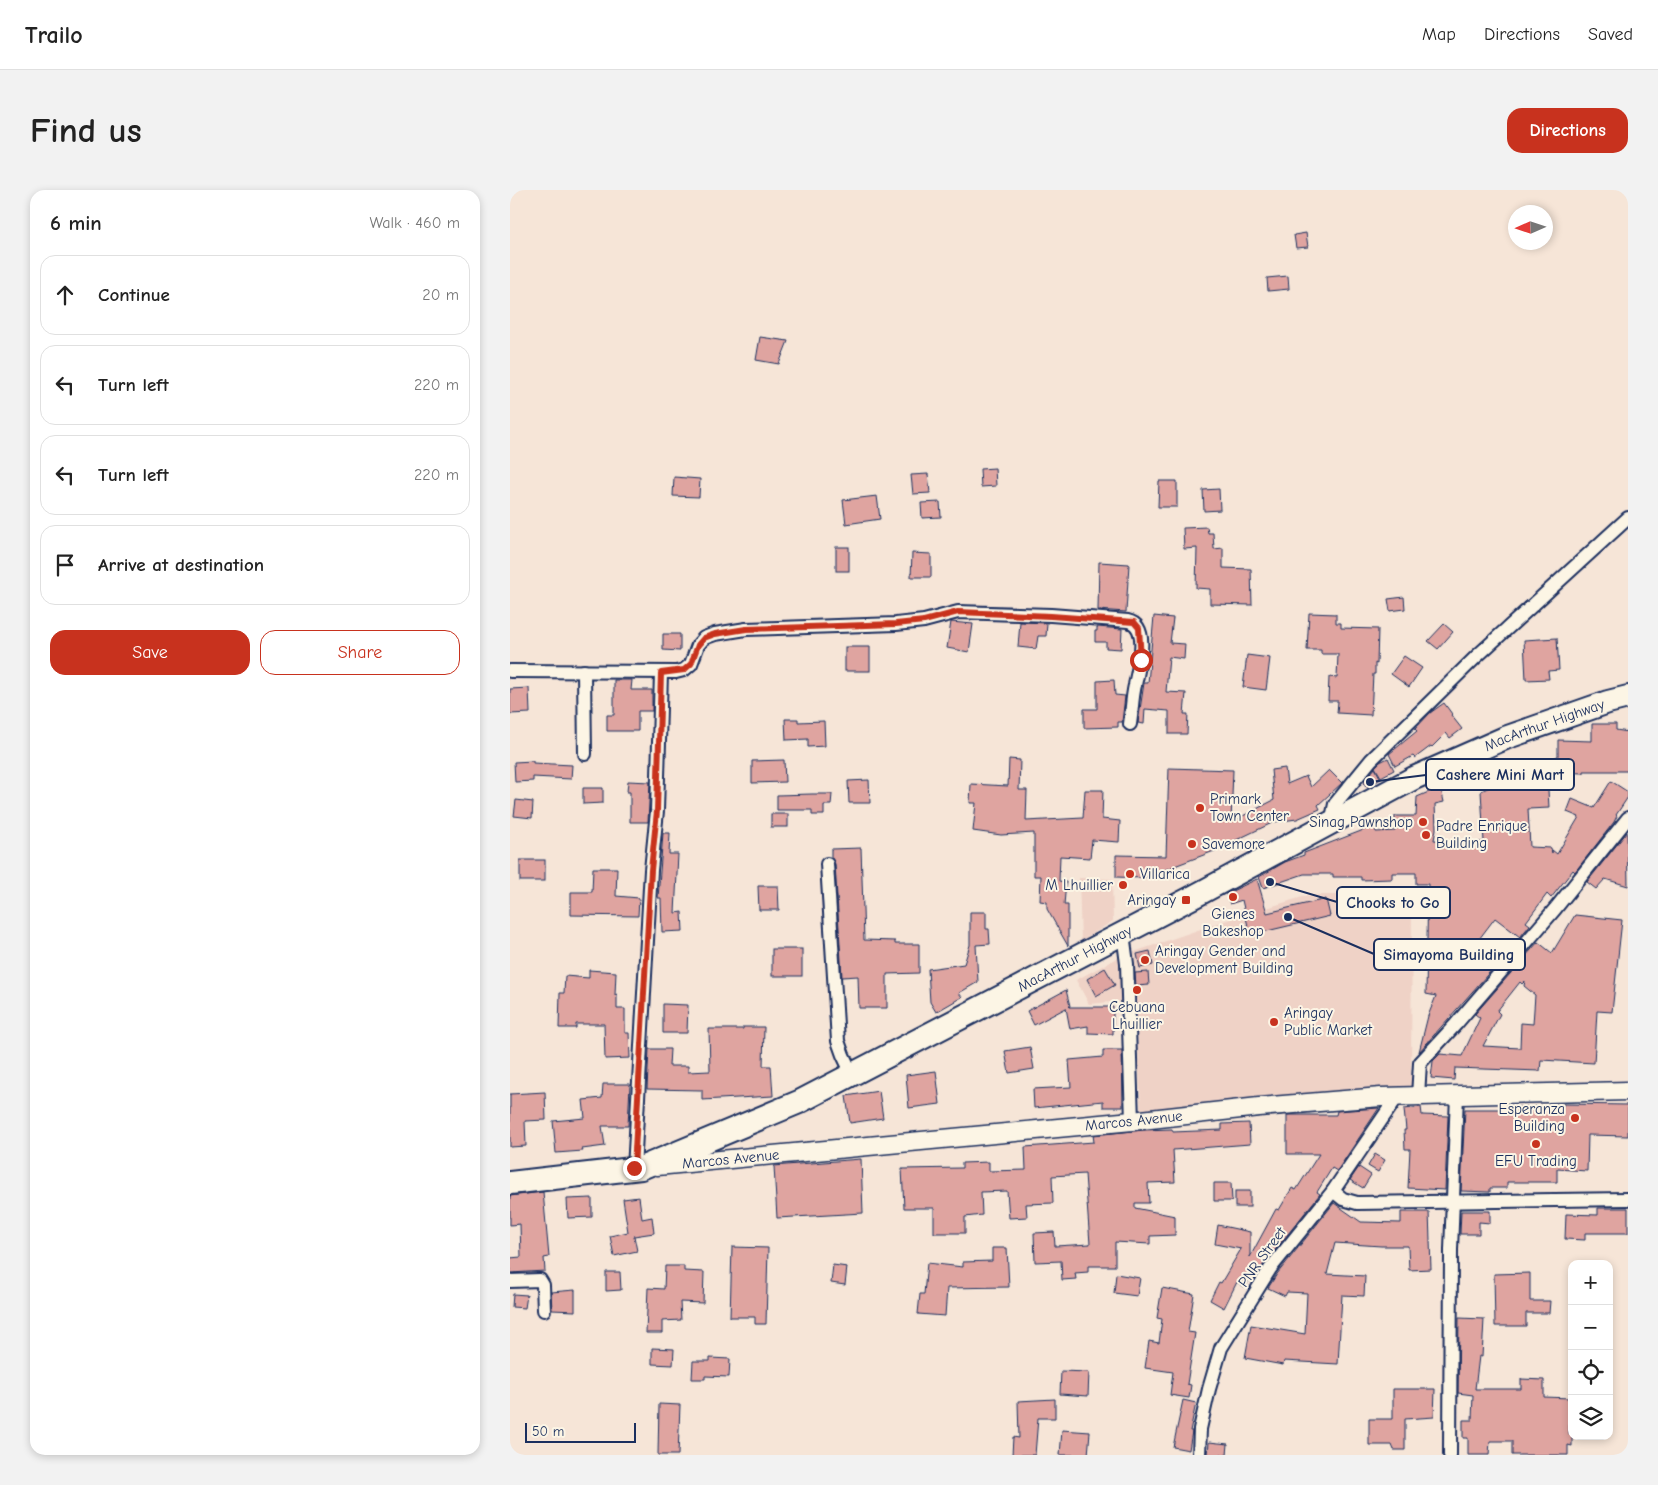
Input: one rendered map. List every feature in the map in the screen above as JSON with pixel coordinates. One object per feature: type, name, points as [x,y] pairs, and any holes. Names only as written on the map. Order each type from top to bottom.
[{"type":"highway","name":"MacArthur Highway","points":[[510,1183],[637,1168],[799,1102],[1414,778],[1504,738],[1608,702],[1628,697]]},
{"type":"street","points":[[1331,823],[1335,804],[1371,760],[1476,658],[1628,518]]},
{"type":"street","points":[[510,671],[661,673],[684,670],[691,664],[698,645],[704,638],[715,634],[746,629],[896,624],[924,621],[958,612],[1128,621],[1134,622],[1139,628],[1141,650],[1130,724]]},
{"type":"street","points":[[584,671],[585,754]]},
{"type":"street","points":[[637,1168],[651,870],[657,811],[661,673]]},
{"type":"street","points":[[1418,1096],[1420,1063],[1555,909],[1628,818]]},
{"type":"street","points":[[827,864],[838,1040],[852,1074]]},
{"type":"street","points":[[1123,933],[1127,964],[1132,1121]]},
{"type":"street","name":"Marcos Avenue","points":[[637,1168],[1132,1121],[1259,1107],[1381,1097],[1628,1091]]},
{"type":"street","points":[[1450,1455],[1451,1250],[1457,1095]]},
{"type":"street","name":"PNR Street","points":[[1199,1455],[1200,1429],[1221,1348],[1270,1269],[1333,1191],[1397,1098]]},
{"type":"street","points":[[1333,1191],[1343,1199],[1357,1203],[1628,1199]]},
{"type":"street","points":[[510,1281],[540,1280],[543,1285],[544,1310]]},
{"type":"shaded area","points":[[1079,878],[1112,879],[1113,921],[1081,941]]},
{"type":"shaded area","name":"Aringay Public Market","points":[[1309,895],[1412,895],[1411,1092],[1141,1112],[1134,952],[1227,920]]},
{"type":"shaded area","points":[[1121,956],[1121,1001],[1089,1004],[1076,980]]},
{"type":"building","points":[[1306,233],[1308,247],[1296,248],[1294,235]]},
{"type":"building","points":[[1288,276],[1289,289],[1268,291],[1267,278]]},
{"type":"building","points":[[760,337],[788,341],[779,364],[756,360]]},
{"type":"building","points":[[995,468],[996,486],[981,487],[980,469]]},
{"type":"building","points":[[928,474],[930,493],[913,494],[911,475]]},
{"type":"building","points":[[674,477],[700,479],[699,497],[673,496]]},
{"type":"building","points":[[1159,481],[1177,481],[1177,507],[1158,507]]},
{"type":"building","points":[[1219,489],[1220,510],[1204,511],[1203,490]]},
{"type":"building","points":[[877,496],[880,519],[846,524],[843,500]]},
{"type":"building","points":[[940,502],[941,517],[922,518],[921,503]]},
{"type":"building","points":[[1207,527],[1208,533],[1213,533],[1214,549],[1223,548],[1223,568],[1251,569],[1252,605],[1210,604],[1210,589],[1196,588],[1197,548],[1184,549],[1183,528]]},
{"type":"building","points":[[836,547],[849,547],[849,571],[836,571]]},
{"type":"building","points":[[912,553],[931,554],[931,577],[911,577]]},
{"type":"building","points":[[1099,562],[1129,564],[1126,612],[1098,610]]},
{"type":"building","points":[[1404,597],[1405,609],[1390,611],[1388,599]]},
{"type":"building","points":[[1309,613],[1336,614],[1336,623],[1341,623],[1341,628],[1378,629],[1377,664],[1375,663],[1375,674],[1373,674],[1371,715],[1337,713],[1338,701],[1328,701],[1329,677],[1337,678],[1338,654],[1321,654],[1321,650],[1307,650]]},
{"type":"building","points":[[1154,616],[1173,618],[1170,643],[1185,644],[1184,659],[1169,657],[1166,692],[1186,693],[1184,714],[1188,714],[1187,734],[1169,734],[1169,711],[1145,709],[1144,724],[1138,723],[1144,683],[1148,683]]},
{"type":"building","points":[[951,622],[973,624],[969,652],[947,648]]},
{"type":"building","points":[[1020,622],[1047,623],[1046,636],[1038,636],[1036,649],[1018,647]]},
{"type":"building","points":[[1444,624],[1453,632],[1438,649],[1428,641]]},
{"type":"building","points":[[1097,627],[1122,629],[1121,649],[1106,648],[1106,642],[1095,642]]},
{"type":"building","points":[[663,634],[680,634],[680,651],[663,650]]},
{"type":"building","points":[[1557,638],[1559,670],[1548,671],[1549,679],[1526,680],[1524,640]]},
{"type":"building","points":[[845,647],[870,647],[870,671],[845,671]]},
{"type":"building","points":[[1247,655],[1270,658],[1266,690],[1243,687]]},
{"type":"building","points":[[1404,656],[1422,668],[1409,687],[1391,674]]},
{"type":"building","points":[[614,680],[632,680],[631,690],[652,690],[652,711],[638,711],[638,731],[607,731],[607,715],[614,715]]},
{"type":"building","points":[[1114,680],[1115,695],[1125,696],[1122,722],[1118,722],[1118,727],[1084,728],[1084,709],[1097,709],[1097,681]]},
{"type":"building","points":[[529,688],[530,713],[510,714],[510,689]]},
{"type":"building","points":[[1444,703],[1462,729],[1450,738],[1446,733],[1432,747],[1415,758],[1413,756],[1395,766],[1389,754],[1417,731],[1415,729],[1430,713]]},
{"type":"building","points":[[785,719],[798,719],[798,722],[824,721],[825,746],[808,747],[808,739],[786,740]]},
{"type":"building","points":[[1592,724],[1616,724],[1616,730],[1628,732],[1628,771],[1547,772],[1549,808],[1528,809],[1530,847],[1551,848],[1552,853],[1552,850],[1557,854],[1579,817],[1567,812],[1572,799],[1594,808],[1611,781],[1628,792],[1628,797],[1616,815],[1614,822],[1575,872],[1573,870],[1551,898],[1547,894],[1526,922],[1530,925],[1520,937],[1495,918],[1473,947],[1495,966],[1419,1052],[1428,1016],[1436,996],[1426,994],[1428,884],[1416,884],[1416,873],[1392,873],[1392,879],[1361,880],[1361,877],[1333,877],[1333,874],[1304,874],[1263,888],[1259,877],[1285,862],[1304,855],[1304,853],[1374,826],[1376,832],[1395,831],[1395,816],[1416,816],[1417,797],[1441,789],[1444,802],[1435,804],[1436,829],[1434,840],[1454,841],[1454,843],[1484,842],[1481,791],[1558,756],[1558,740],[1592,741]]},
{"type":"building","points":[[1388,758],[1394,770],[1381,777],[1375,767]]},
{"type":"building","points":[[1009,759],[1020,760],[1019,790],[1027,790],[1026,821],[1083,818],[1085,790],[1103,790],[1102,819],[1120,821],[1119,842],[1092,840],[1090,858],[1060,856],[1059,881],[1066,882],[1064,905],[1068,905],[1068,946],[1047,909],[1047,902],[1040,901],[1041,876],[1034,876],[1034,833],[1001,835],[973,831],[976,803],[970,803],[971,784],[1008,786]]},
{"type":"building","points":[[784,760],[785,782],[752,783],[752,761]]},
{"type":"building","points":[[533,761],[533,763],[572,765],[571,779],[533,777],[533,781],[515,782],[514,762]]},
{"type":"building","points":[[1169,768],[1233,770],[1231,822],[1274,800],[1271,770],[1285,768],[1287,784],[1306,776],[1311,787],[1329,770],[1342,783],[1318,805],[1320,809],[1297,819],[1274,822],[1230,843],[1230,845],[1143,878],[1116,877],[1116,855],[1166,856]]},
{"type":"building","points":[[1375,768],[1381,779],[1366,787],[1364,782]]},
{"type":"building","points":[[869,780],[870,803],[849,803],[848,781]]},
{"type":"building","points":[[628,781],[650,782],[648,822],[630,822],[630,792],[627,792]]},
{"type":"building","points":[[583,788],[603,788],[603,803],[583,804]]},
{"type":"building","points":[[832,794],[831,805],[824,805],[824,815],[812,815],[812,810],[777,810],[777,795]]},
{"type":"building","points":[[516,800],[533,802],[532,818],[514,816]]},
{"type":"building","points":[[771,814],[788,814],[788,827],[771,827]]},
{"type":"building","points":[[1627,832],[1628,886],[1605,879],[1596,889],[1587,882]]},
{"type":"building","points":[[663,833],[670,833],[669,854],[678,854],[675,913],[682,912],[683,931],[662,932],[661,898],[658,898]]},
{"type":"building","points":[[861,848],[864,940],[895,941],[895,944],[919,944],[919,973],[887,974],[887,1008],[859,1008],[858,976],[842,977],[835,864],[831,857],[831,849]]},
{"type":"building","points":[[520,860],[545,860],[545,881],[520,881]]},
{"type":"building","points":[[593,868],[617,868],[616,896],[639,898],[638,916],[571,915],[571,892],[592,892]]},
{"type":"building","points":[[1257,879],[1267,913],[1326,899],[1330,916],[1250,935],[1242,900],[1230,904],[1226,894]]},
{"type":"building","points":[[758,886],[778,886],[779,910],[759,910]]},
{"type":"building","points":[[970,912],[986,912],[986,929],[989,929],[990,944],[976,945],[978,982],[959,993],[962,997],[936,1012],[930,1002],[928,969],[964,964],[970,945]]},
{"type":"building","points":[[1575,915],[1622,920],[1612,1012],[1597,1011],[1594,1063],[1541,1060],[1540,1071],[1455,1068],[1454,1080],[1431,1078],[1433,1061],[1440,1054],[1462,1056],[1480,1018],[1475,1014],[1538,942],[1552,953]],"holes":[[[1525,981],[1524,986],[1535,995],[1533,1024],[1521,1023],[1520,1048],[1483,1046],[1500,1014],[1497,1011],[1520,982],[1522,984]]]},
{"type":"building","points":[[772,949],[802,949],[802,976],[772,976]]},
{"type":"building","name":"Aringay Gender and Development Building","points":[[1150,951],[1153,965],[1140,968],[1137,954]]},
{"type":"building","points":[[1105,968],[1115,985],[1096,996],[1087,979]]},
{"type":"building","points":[[589,970],[616,972],[615,995],[617,994],[617,1009],[625,1009],[625,1033],[629,1033],[630,1058],[605,1059],[604,1024],[576,1024],[576,1028],[559,1028],[560,993],[564,993],[565,976],[589,978]]},
{"type":"building","points":[[1148,972],[1149,985],[1136,986],[1135,973]]},
{"type":"building","points":[[1066,990],[1069,1007],[1113,1007],[1113,1034],[1088,1033],[1088,1026],[1070,1029],[1066,1008],[1034,1025],[1027,1011]]},
{"type":"building","points":[[663,1004],[688,1005],[687,1033],[663,1033]]},
{"type":"building","points":[[743,1027],[764,1027],[763,1066],[771,1066],[773,1096],[702,1100],[702,1090],[647,1089],[649,1049],[670,1049],[669,1066],[688,1066],[688,1072],[710,1071],[709,1029],[743,1029]]},
{"type":"building","points":[[1030,1047],[1034,1069],[1009,1073],[1005,1051]]},
{"type":"building","points":[[1103,1050],[1122,1050],[1123,1107],[1103,1107],[1103,1101],[1034,1108],[1033,1089],[1071,1087],[1069,1060],[1103,1057]]},
{"type":"building","points":[[936,1071],[940,1104],[909,1108],[906,1075]]},
{"type":"building","points":[[603,1084],[630,1084],[628,1126],[602,1126],[605,1146],[582,1149],[583,1151],[556,1153],[553,1121],[585,1118],[583,1100],[602,1098]]},
{"type":"building","points":[[879,1091],[883,1118],[850,1123],[846,1096]]},
{"type":"building","points":[[545,1092],[546,1120],[525,1121],[526,1146],[510,1147],[510,1094]]},
{"type":"building","points":[[1563,1104],[1628,1105],[1628,1136],[1588,1135],[1587,1171],[1557,1169],[1557,1182],[1507,1182],[1507,1188],[1490,1188],[1490,1192],[1461,1191],[1465,1109],[1515,1109],[1515,1107],[1563,1106]]},
{"type":"building","points":[[1421,1107],[1422,1115],[1448,1116],[1445,1190],[1408,1188],[1410,1149],[1405,1149],[1404,1109]]},
{"type":"building","points":[[1379,1108],[1337,1171],[1332,1168],[1317,1192],[1320,1194],[1264,1264],[1252,1282],[1249,1280],[1245,1287],[1237,1282],[1224,1308],[1210,1300],[1219,1282],[1221,1283],[1241,1249],[1215,1244],[1218,1225],[1250,1232],[1250,1257],[1276,1209],[1279,1210],[1292,1188],[1296,1190],[1319,1154],[1287,1154],[1287,1115],[1336,1115],[1337,1111]]},
{"type":"building","points":[[1249,1123],[1250,1144],[1173,1150],[1175,1182],[1148,1183],[1149,1203],[1135,1203],[1135,1208],[1175,1216],[1175,1235],[1150,1236],[1150,1244],[1115,1242],[1115,1266],[1088,1266],[1088,1272],[1075,1273],[1076,1279],[1062,1280],[1061,1261],[1035,1262],[1034,1233],[1054,1232],[1055,1246],[1090,1244],[1085,1174],[1052,1176],[1053,1203],[1026,1204],[1027,1217],[1009,1218],[1007,1191],[981,1192],[982,1215],[965,1217],[965,1233],[934,1233],[934,1208],[904,1208],[902,1169],[962,1168],[962,1163],[989,1162],[989,1171],[1026,1170],[1025,1147],[1094,1142],[1093,1135],[1144,1130],[1172,1129],[1173,1132],[1222,1130],[1222,1124]]},
{"type":"building","points":[[1375,1154],[1385,1160],[1378,1172],[1368,1166]]},
{"type":"building","points":[[861,1159],[863,1213],[777,1218],[774,1166]]},
{"type":"building","points":[[1359,1167],[1371,1175],[1363,1188],[1350,1180]]},
{"type":"building","points":[[1214,1183],[1231,1183],[1232,1201],[1214,1201]]},
{"type":"building","points":[[1235,1191],[1250,1191],[1250,1207],[1235,1207]]},
{"type":"building","points":[[543,1192],[549,1257],[544,1258],[545,1271],[510,1273],[510,1258],[521,1257],[520,1224],[510,1225],[510,1196]]},
{"type":"building","points":[[639,1197],[642,1219],[652,1217],[654,1233],[634,1236],[637,1251],[614,1256],[610,1236],[628,1232],[623,1199]]},
{"type":"building","points":[[592,1198],[592,1217],[568,1218],[567,1199]]},
{"type":"building","points":[[1334,1203],[1361,1222],[1401,1223],[1401,1212],[1429,1212],[1431,1269],[1409,1270],[1408,1246],[1335,1243],[1327,1274],[1365,1276],[1364,1296],[1342,1295],[1338,1364],[1284,1361],[1283,1365],[1245,1358],[1251,1325],[1305,1334],[1307,1293],[1287,1292],[1285,1296],[1268,1288]]},
{"type":"building","points":[[1598,1208],[1628,1208],[1628,1233],[1585,1233],[1585,1240],[1565,1239],[1566,1214],[1598,1215]]},
{"type":"building","points":[[1461,1211],[1490,1211],[1490,1223],[1479,1222],[1479,1234],[1460,1234]]},
{"type":"building","points":[[732,1247],[768,1248],[766,1324],[755,1324],[755,1317],[730,1317]]},
{"type":"building","points":[[992,1248],[1007,1248],[1009,1287],[947,1288],[945,1316],[918,1314],[920,1294],[924,1294],[927,1263],[963,1267],[963,1262],[992,1261]]},
{"type":"building","points":[[833,1265],[847,1267],[845,1285],[831,1283]]},
{"type":"building","points":[[665,1266],[684,1266],[684,1271],[704,1272],[703,1303],[680,1302],[681,1320],[662,1321],[662,1333],[646,1333],[648,1288],[664,1289]]},
{"type":"building","points":[[606,1272],[620,1272],[621,1290],[606,1291]]},
{"type":"building","points":[[1530,1273],[1530,1301],[1550,1301],[1549,1313],[1526,1313],[1526,1326],[1495,1326],[1494,1274]]},
{"type":"building","points":[[1116,1274],[1140,1278],[1137,1296],[1114,1293]]},
{"type":"building","points":[[1162,1288],[1194,1294],[1188,1332],[1195,1333],[1187,1384],[1191,1385],[1189,1398],[1170,1395],[1173,1372],[1145,1368],[1149,1341],[1159,1343],[1162,1319],[1157,1318]]},
{"type":"building","points":[[575,1290],[575,1311],[552,1310],[551,1292]]},
{"type":"building","points":[[513,1294],[527,1295],[525,1308],[512,1307]]},
{"type":"building","points":[[1459,1318],[1484,1319],[1482,1357],[1479,1356],[1475,1389],[1521,1389],[1521,1379],[1544,1380],[1544,1397],[1568,1398],[1568,1440],[1572,1440],[1572,1446],[1568,1445],[1568,1455],[1512,1455],[1512,1441],[1490,1441],[1489,1455],[1468,1455],[1468,1438],[1463,1438],[1463,1420],[1472,1420],[1473,1395],[1458,1393]]},
{"type":"building","points":[[652,1348],[674,1349],[673,1365],[652,1364]]},
{"type":"building","points":[[710,1358],[730,1359],[729,1377],[705,1376],[705,1379],[692,1379],[693,1361],[710,1361]]},
{"type":"building","points":[[1061,1371],[1089,1372],[1088,1396],[1060,1394]]},
{"type":"building","points":[[1393,1389],[1435,1389],[1434,1417],[1405,1419],[1405,1450],[1394,1450],[1392,1445],[1369,1445],[1369,1419],[1393,1419]]},
{"type":"building","points":[[1055,1399],[1055,1418],[1038,1418],[1035,1455],[1012,1455],[1013,1437],[1019,1438],[1018,1401]]},
{"type":"building","points":[[1183,1400],[1196,1403],[1190,1431],[1192,1431],[1189,1450],[1173,1447]]},
{"type":"building","points":[[659,1404],[680,1405],[678,1455],[658,1455]]},
{"type":"building","points":[[1062,1430],[1090,1432],[1088,1455],[1060,1455]]},
{"type":"building","points":[[1209,1442],[1228,1444],[1227,1455],[1208,1455]]},
{"type":"place","name":"Cashere Mini Mart","points":[[1370,782]]},
{"type":"place","name":"Primark Town Center","points":[[1200,808]]},
{"type":"place","name":"Sinag Pawnshop","points":[[1423,822]]},
{"type":"place","name":"Padre Enrique Building","points":[[1426,835]]},
{"type":"place","name":"Savemore","points":[[1192,844]]},
{"type":"place","name":"Villarica","points":[[1130,874]]},
{"type":"place","name":"Chooks to Go","points":[[1270,882]]},
{"type":"place","name":"M Lhuillier","points":[[1123,885]]},
{"type":"place","name":"Gienes Bakeshop","points":[[1233,897]]},
{"type":"place","name":"Aringay","points":[[1186,900]]},
{"type":"place","name":"Simayoma Building","points":[[1288,917]]},
{"type":"place","name":"Aringay Gender and Development Building","points":[[1145,960]]},
{"type":"place","name":"Cebuana Lhuillier","points":[[1137,990]]},
{"type":"place","name":"Aringay Public Market","points":[[1274,1022]]},
{"type":"place","name":"Esperanza Building","points":[[1575,1118]]},
{"type":"place","name":"EFU Trading","points":[[1536,1144]]},
{"type":"route","points":[[634,1168],[651,870],[657,811],[661,673],[684,670],[691,664],[698,645],[704,638],[715,634],[746,629],[896,624],[924,621],[958,612],[1134,622],[1139,628],[1141,660]]}]
